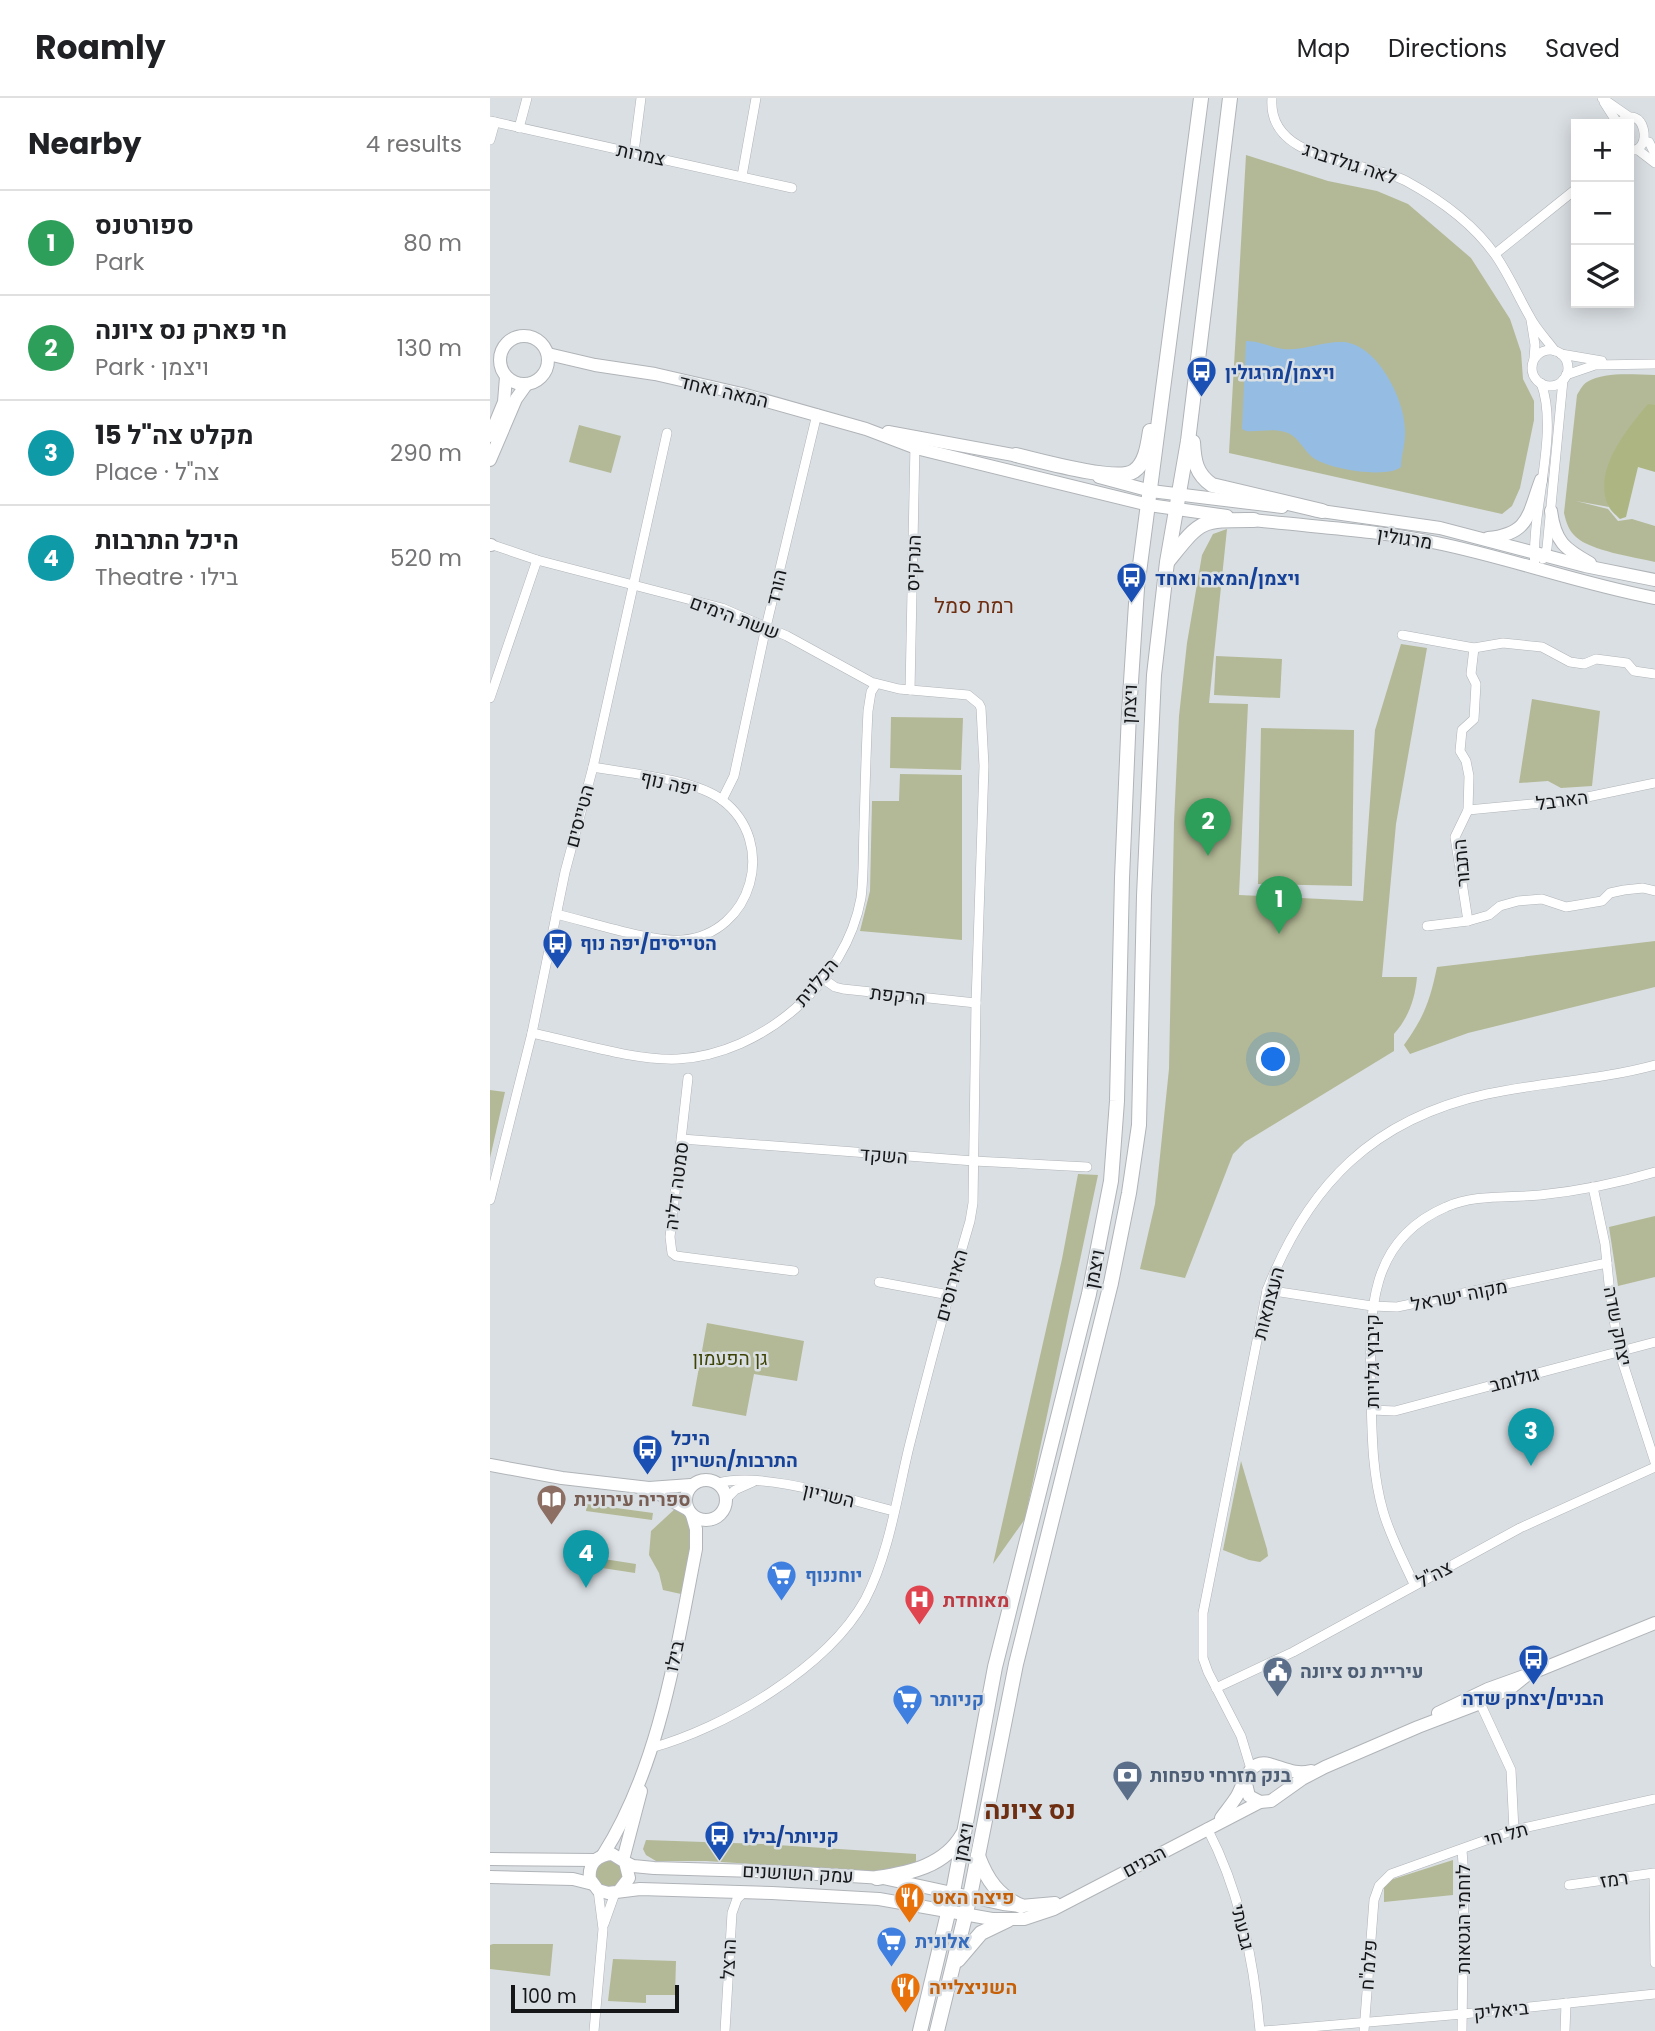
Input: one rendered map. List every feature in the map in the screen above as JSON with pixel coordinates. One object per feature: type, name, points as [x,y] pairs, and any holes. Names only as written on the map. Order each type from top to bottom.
[{"type":"main road","points":[[1016,455],[1100,474],[1118,475],[1134,471],[1144,458],[1192,170],[1201,98]]},
{"type":"main road","points":[[1230,98],[1194,388],[1195,461],[1202,479],[1212,485],[1322,511]]},
{"type":"main road","name":"ויצמן","points":[[920,2031],[953,1892],[995,1667],[1089,1294],[1111,1181],[1117,1101],[1122,878],[1132,646],[1137,588],[1192,170]]},
{"type":"main road","name":"ויצמן","points":[[937,2031],[971,1896],[1016,1664],[1111,1283],[1135,1160],[1139,1125],[1150,719],[1167,562],[1184,503],[1194,388]]},
{"type":"main road","points":[[1167,562],[1196,526],[1223,520],[1254,520]]},
{"type":"main road","points":[[877,1878],[930,1865],[958,1844],[965,1830]]},
{"type":"main road","points":[[978,1855],[986,1876],[995,1888],[1008,1900],[1021,1906]]},
{"type":"main road","points":[[953,1967],[986,1928],[1008,1920]]},
{"type":"street","points":[[519,128],[527,98]]},
{"type":"street","points":[[634,152],[641,98]]},
{"type":"street","points":[[742,176],[756,98]]},
{"type":"street","name":"לאה גולדברג","points":[[1272,98],[1272,112],[1280,129],[1295,145],[1376,169],[1423,191],[1458,216],[1495,254],[1531,319],[1558,353]]},
{"type":"street","points":[[1602,98],[1628,116]]},
{"type":"street","points":[[1602,98],[1615,119]]},
{"type":"street","points":[[1624,119],[1635,115],[1645,119],[1651,128],[1655,154]]},
{"type":"street","points":[[490,140],[492,122]]},
{"type":"street","name":"צמרות","points":[[492,122],[792,188]]},
{"type":"street","points":[[1634,150],[1652,135]]},
{"type":"street","points":[[1634,152],[1655,163]]},
{"type":"street","points":[[1495,254],[1571,193]]},
{"type":"street","name":"לאה גולדברג","points":[[1531,319],[1535,345],[1534,361]]},
{"type":"street","points":[[490,351],[525,336],[540,341],[548,354],[546,372],[541,378],[526,385],[512,409],[490,460]]},
{"type":"street","points":[[490,436],[504,402],[499,369],[503,347]]},
{"type":"street","points":[[1611,363],[1543,352],[1534,361],[1534,376],[1541,383],[1550,386],[1595,365],[1655,364]]},
{"type":"street","points":[[1535,568],[1551,511],[1564,378],[1568,365],[1558,353]]},
{"type":"street","name":"המאה ואחד","points":[[548,354],[655,374],[817,414],[915,442],[1150,498]]},
{"type":"street","name":"המאה ואחד","points":[[546,372],[580,361]]},
{"type":"street","points":[[499,369],[512,382],[526,385]]},
{"type":"street","points":[[1540,554],[1541,480],[1548,407],[1541,383]]},
{"type":"street","name":"הורד","points":[[722,800],[734,776],[766,627],[817,414]]},
{"type":"street","name":"הטייסים","points":[[490,1200],[532,1033],[575,828],[593,767],[667,433]]},
{"type":"street","name":"המאה ואחד","points":[[915,442],[1016,455],[1150,498]]},
{"type":"street","name":"הנרקיס","points":[[910,690],[915,442]]},
{"type":"street","points":[[1482,538],[1503,536],[1518,530],[1528,517],[1541,480]]},
{"type":"street","name":"מרגולין","points":[[1150,498],[1184,503],[1322,511],[1410,522],[1603,570],[1655,580]]},
{"type":"street","name":"מרגולין","points":[[1184,503],[1254,520],[1413,538],[1655,598]]},
{"type":"street","points":[[1551,511],[1556,534],[1565,548],[1603,570]]},
{"type":"street","name":"ששת הימים","points":[[490,545],[537,560],[722,608],[766,627],[876,684],[962,694],[973,698]]},
{"type":"street","points":[[490,698],[537,560]]},
{"type":"street","points":[[1402,635],[1474,648],[1503,643],[1542,647],[1570,662],[1584,664],[1596,659],[1627,663],[1634,671],[1655,674]]},
{"type":"street","name":"התבור","points":[[1468,921],[1455,837],[1468,810],[1469,776],[1466,761],[1460,751],[1462,730],[1474,719],[1476,684],[1471,674],[1474,648]]},
{"type":"street","name":"הכלנית","points":[[532,1033],[651,1058],[696,1057],[732,1047],[766,1030],[796,1007],[822,978],[845,943],[860,899],[867,712],[871,692],[876,684]]},
{"type":"street","name":"האירוסים","points":[[651,1748],[679,1740],[760,1700],[780,1687],[829,1644],[852,1619],[870,1588],[882,1555],[935,1342],[970,1221],[974,1161],[984,766],[981,709],[973,698]]},
{"type":"street","name":"יפה נוף","points":[[556,914],[651,937],[673,940],[692,938],[720,924],[735,910],[746,893],[753,868],[750,835],[735,811],[711,793],[681,784],[593,767]]},
{"type":"street","name":"הארבל","points":[[1468,810],[1573,800],[1655,783]]},
{"type":"street","points":[[1427,926],[1468,921],[1489,915],[1500,906],[1518,901],[1542,899],[1566,908],[1602,901],[1610,893],[1643,888],[1655,891]]},
{"type":"street","name":"הרקפת","points":[[822,978],[843,989],[976,1003]]},
{"type":"street","name":"העצמאות","points":[[1258,1770],[1216,1688],[1203,1658],[1201,1642],[1205,1592],[1267,1290],[1280,1256],[1300,1220],[1319,1195],[1363,1150],[1390,1130],[1420,1114],[1490,1094],[1630,1072],[1655,1065]]},
{"type":"street","name":"סמטה דליה","points":[[688,1078],[670,1237],[672,1253],[676,1256],[794,1271]]},
{"type":"street","name":"השקד","points":[[682,1139],[1087,1167]]},
{"type":"street","name":"קיבוץ גלויות","points":[[1414,1584],[1391,1532],[1381,1502],[1375,1469],[1369,1331],[1371,1306],[1385,1263],[1410,1228],[1449,1205],[1544,1195],[1593,1187],[1655,1172]]},
{"type":"street","name":"יצחק שדה","points":[[1593,1187],[1619,1351],[1655,1464]]},
{"type":"street","name":"מקוה ישראל","points":[[1267,1290],[1371,1306],[1397,1307],[1607,1263]]},
{"type":"street","points":[[879,1282],[949,1295]]},
{"type":"street","name":"גולומב","points":[[1371,1410],[1395,1411],[1655,1342]]},
{"type":"street","name":"צה\"ל","points":[[1216,1688],[1293,1652],[1520,1528],[1655,1464]]},
{"type":"street","points":[[490,1465],[562,1478],[637,1486],[669,1488],[691,1485],[706,1479],[718,1483],[724,1490],[726,1499]]},
{"type":"street","name":"השריון","points":[[718,1483],[738,1479],[765,1481],[894,1511]]},
{"type":"street","points":[[637,1486],[668,1497],[701,1520],[712,1519],[722,1512],[726,1499],[735,1490],[744,1485],[765,1481]]},
{"type":"street","points":[[690,1512],[685,1499],[691,1485]]},
{"type":"street","name":"בילו","points":[[599,1857],[620,1826],[651,1748],[671,1670],[696,1549],[696,1529],[690,1512]]},
{"type":"street","name":"בילו","points":[[696,1549],[712,1519]]},
{"type":"street","points":[[1418,1727],[1454,1704],[1513,1678],[1527,1675],[1655,1623]]},
{"type":"street","points":[[1258,1770],[1246,1791],[1259,1802],[1271,1801],[1325,1767],[1480,1703],[1512,1687],[1527,1675]]},
{"type":"street","points":[[1480,1703],[1511,1770],[1514,1830]]},
{"type":"street","name":"בילו","points":[[624,1861],[646,1763]]},
{"type":"street","points":[[1258,1770],[1294,1772],[1325,1767]]},
{"type":"street","points":[[1258,1770],[1283,1776],[1280,1794]]},
{"type":"street","points":[[1213,1825],[1258,1770]]},
{"type":"street","name":"תל חי","points":[[1374,1900],[1379,1886],[1391,1874],[1462,1850],[1477,1842],[1514,1830],[1655,1799]]},
{"type":"street","name":"הבנים","points":[[966,1915],[1008,1920],[1038,1916],[1259,1802]]},
{"type":"street","name":"גבעתי","points":[[1213,1825],[1240,1912],[1257,1988],[1262,2031]]},
{"type":"street","name":"לוחמי הגטאות","points":[[1462,1850],[1462,2031]]},
{"type":"street","points":[[490,1859],[599,1857],[612,1854],[624,1861],[629,1878],[617,1892],[603,1929],[594,2031]]},
{"type":"street","points":[[599,1857],[590,1874],[603,1929]]},
{"type":"street","name":"עמק השושנים","points":[[624,1861],[634,1866],[654,1868],[785,1871],[877,1878],[971,1896]]},
{"type":"street","name":"רמז","points":[[1569,1885],[1654,1873],[1655,1964]]},
{"type":"street","points":[[490,1877],[573,1879],[605,1893],[617,1892]]},
{"type":"street","name":"עמק השושנים","points":[[617,1892],[744,1892],[879,1899],[966,1915]]},
{"type":"street","name":"הרצל","points":[[725,2031],[732,1913],[737,1899],[744,1892]]},
{"type":"street","name":"הבנים","points":[[971,1896],[1021,1906],[1069,1900]]},
{"type":"street","name":"פלמ\"ח","points":[[1364,2026],[1374,1900]]},
{"type":"street","name":"ביאליק","points":[[1262,2031],[1364,2026],[1655,1994]]},
{"type":"street","points":[[1565,2031],[1566,2003]]},
{"type":"green space","points":[[1246,155],[1328,181],[1377,191],[1408,204],[1471,258],[1510,319],[1521,352],[1523,379],[1534,401],[1534,420],[1520,488],[1512,506],[1502,514],[1229,453]]},
{"type":"green space","points":[[1655,375],[1655,405],[1648,405],[1605,489],[1609,507],[1576,501],[1608,509],[1618,521],[1632,519],[1655,526],[1655,562],[1613,553],[1583,542],[1571,532],[1564,513],[1577,395],[1582,387],[1587,382],[1603,376]]},
{"type":"green space","points":[[1648,404],[1655,405],[1655,472],[1638,467],[1626,517],[1620,519],[1610,509],[1605,494],[1608,466],[1622,438]]},
{"type":"green space","points":[[579,425],[621,436],[611,473],[569,462]]},
{"type":"green space","points":[[1227,529],[1209,703],[1248,704],[1239,895],[1363,901],[1375,730],[1401,644],[1427,648],[1396,824],[1382,977],[1417,977],[1410,1007],[1394,1034],[1394,1051],[1245,1142],[1233,1154],[1185,1278],[1140,1269],[1155,1204],[1169,1069],[1174,822],[1179,716],[1187,643],[1202,555],[1213,534]]},
{"type":"green space","points":[[1216,656],[1282,659],[1280,698],[1214,695]]},
{"type":"green space","points":[[1532,699],[1600,711],[1592,786],[1561,788],[1548,781],[1519,783]]},
{"type":"green space","points":[[891,717],[963,718],[961,770],[890,768]]},
{"type":"green space","points":[[1261,728],[1354,730],[1352,886],[1258,884]]},
{"type":"green space","points":[[900,774],[962,775],[962,940],[860,931],[870,891],[872,801],[899,801]]},
{"type":"green space","points":[[1655,941],[1655,987],[1468,1033],[1410,1054],[1404,1045],[1425,1008],[1437,967]]},
{"type":"green space","points":[[490,1090],[505,1092],[490,1158]]},
{"type":"green space","points":[[1078,1174],[1098,1175],[1025,1519],[993,1564],[1062,1259]]},
{"type":"green space","points":[[1655,1216],[1655,1277],[1618,1286],[1609,1227]]},
{"type":"green space","name":"גן הפעמון","points":[[707,1323],[804,1341],[797,1381],[754,1374],[746,1416],[692,1406]]},
{"type":"green space","points":[[1241,1461],[1267,1549],[1268,1556],[1260,1562],[1223,1550]]},
{"type":"green space","points":[[587,1504],[653,1513],[652,1520],[586,1511]]},
{"type":"green space","points":[[677,1507],[685,1516],[692,1536],[681,1594],[663,1590],[659,1573],[649,1555],[651,1531]]},
{"type":"green space","points":[[578,1555],[636,1564],[635,1573],[576,1564]]},
{"type":"green space","points":[[646,1840],[916,1854],[916,1863],[886,1871],[860,1871],[706,1861],[656,1861],[646,1855],[643,1849]]},
{"type":"green space","points":[[616,1858],[627,1874],[615,1890],[597,1886],[593,1866],[597,1861]]},
{"type":"green space","points":[[1453,1860],[1453,1895],[1384,1902],[1384,1882]]},
{"type":"green space","points":[[553,1944],[550,1976],[490,1969],[490,1945]]},
{"type":"green space","points":[[613,1959],[676,1961],[675,1995],[646,1995],[646,2003],[608,2001]]},
{"type":"water","points":[[1246,341],[1283,349],[1343,342],[1356,345],[1368,353],[1388,377],[1401,407],[1405,434],[1401,467],[1383,472],[1343,469],[1312,457],[1289,434],[1276,430],[1242,429]]},
{"type":"place","name":"ויצמן/מרגולין","points":[[1202,399]]},
{"type":"place","name":"ויצמן/המאה ואחד","points":[[1132,605]]},
{"type":"place","name":"חי פארק נס ציונה","points":[[1208,856]]},
{"type":"place","name":"ספורטנס","points":[[1279,934]]},
{"type":"place","name":"הטייסים/יפה נוף","points":[[557,970]]},
{"type":"place","name":"מקלט צה\"ל 15","points":[[1531,1466]]},
{"type":"place","name":"היכל התרבות/השריון","points":[[648,1476]]},
{"type":"place","name":"ספריה עירונית","points":[[551,1526]]},
{"type":"place","name":"היכל התרבות","points":[[586,1588]]},
{"type":"place","name":"יוחננוף","points":[[782,1602]]},
{"type":"place","name":"מאוחדת","points":[[920,1627]]},
{"type":"place","name":"הבנים/יצחק שדה","points":[[1533,1686]]},
{"type":"place","name":"עיריית נס ציונה","points":[[1277,1698]]},
{"type":"place","name":"קניותר","points":[[907,1726]]},
{"type":"place","name":"בנק מזרחי טפחות","points":[[1127,1802]]},
{"type":"place","name":"קניותר/בילו","points":[[720,1863]]},
{"type":"place","name":"פיצה האט","points":[[909,1924]]},
{"type":"place","name":"אלונית","points":[[892,1968]]},
{"type":"place","name":"השניצלייה","points":[[906,2014]]},
{"type":"district","name":"רמת סמל","points":[[974,606]]},
{"type":"district","name":"נס ציונה","points":[[1030,1810]]}]
